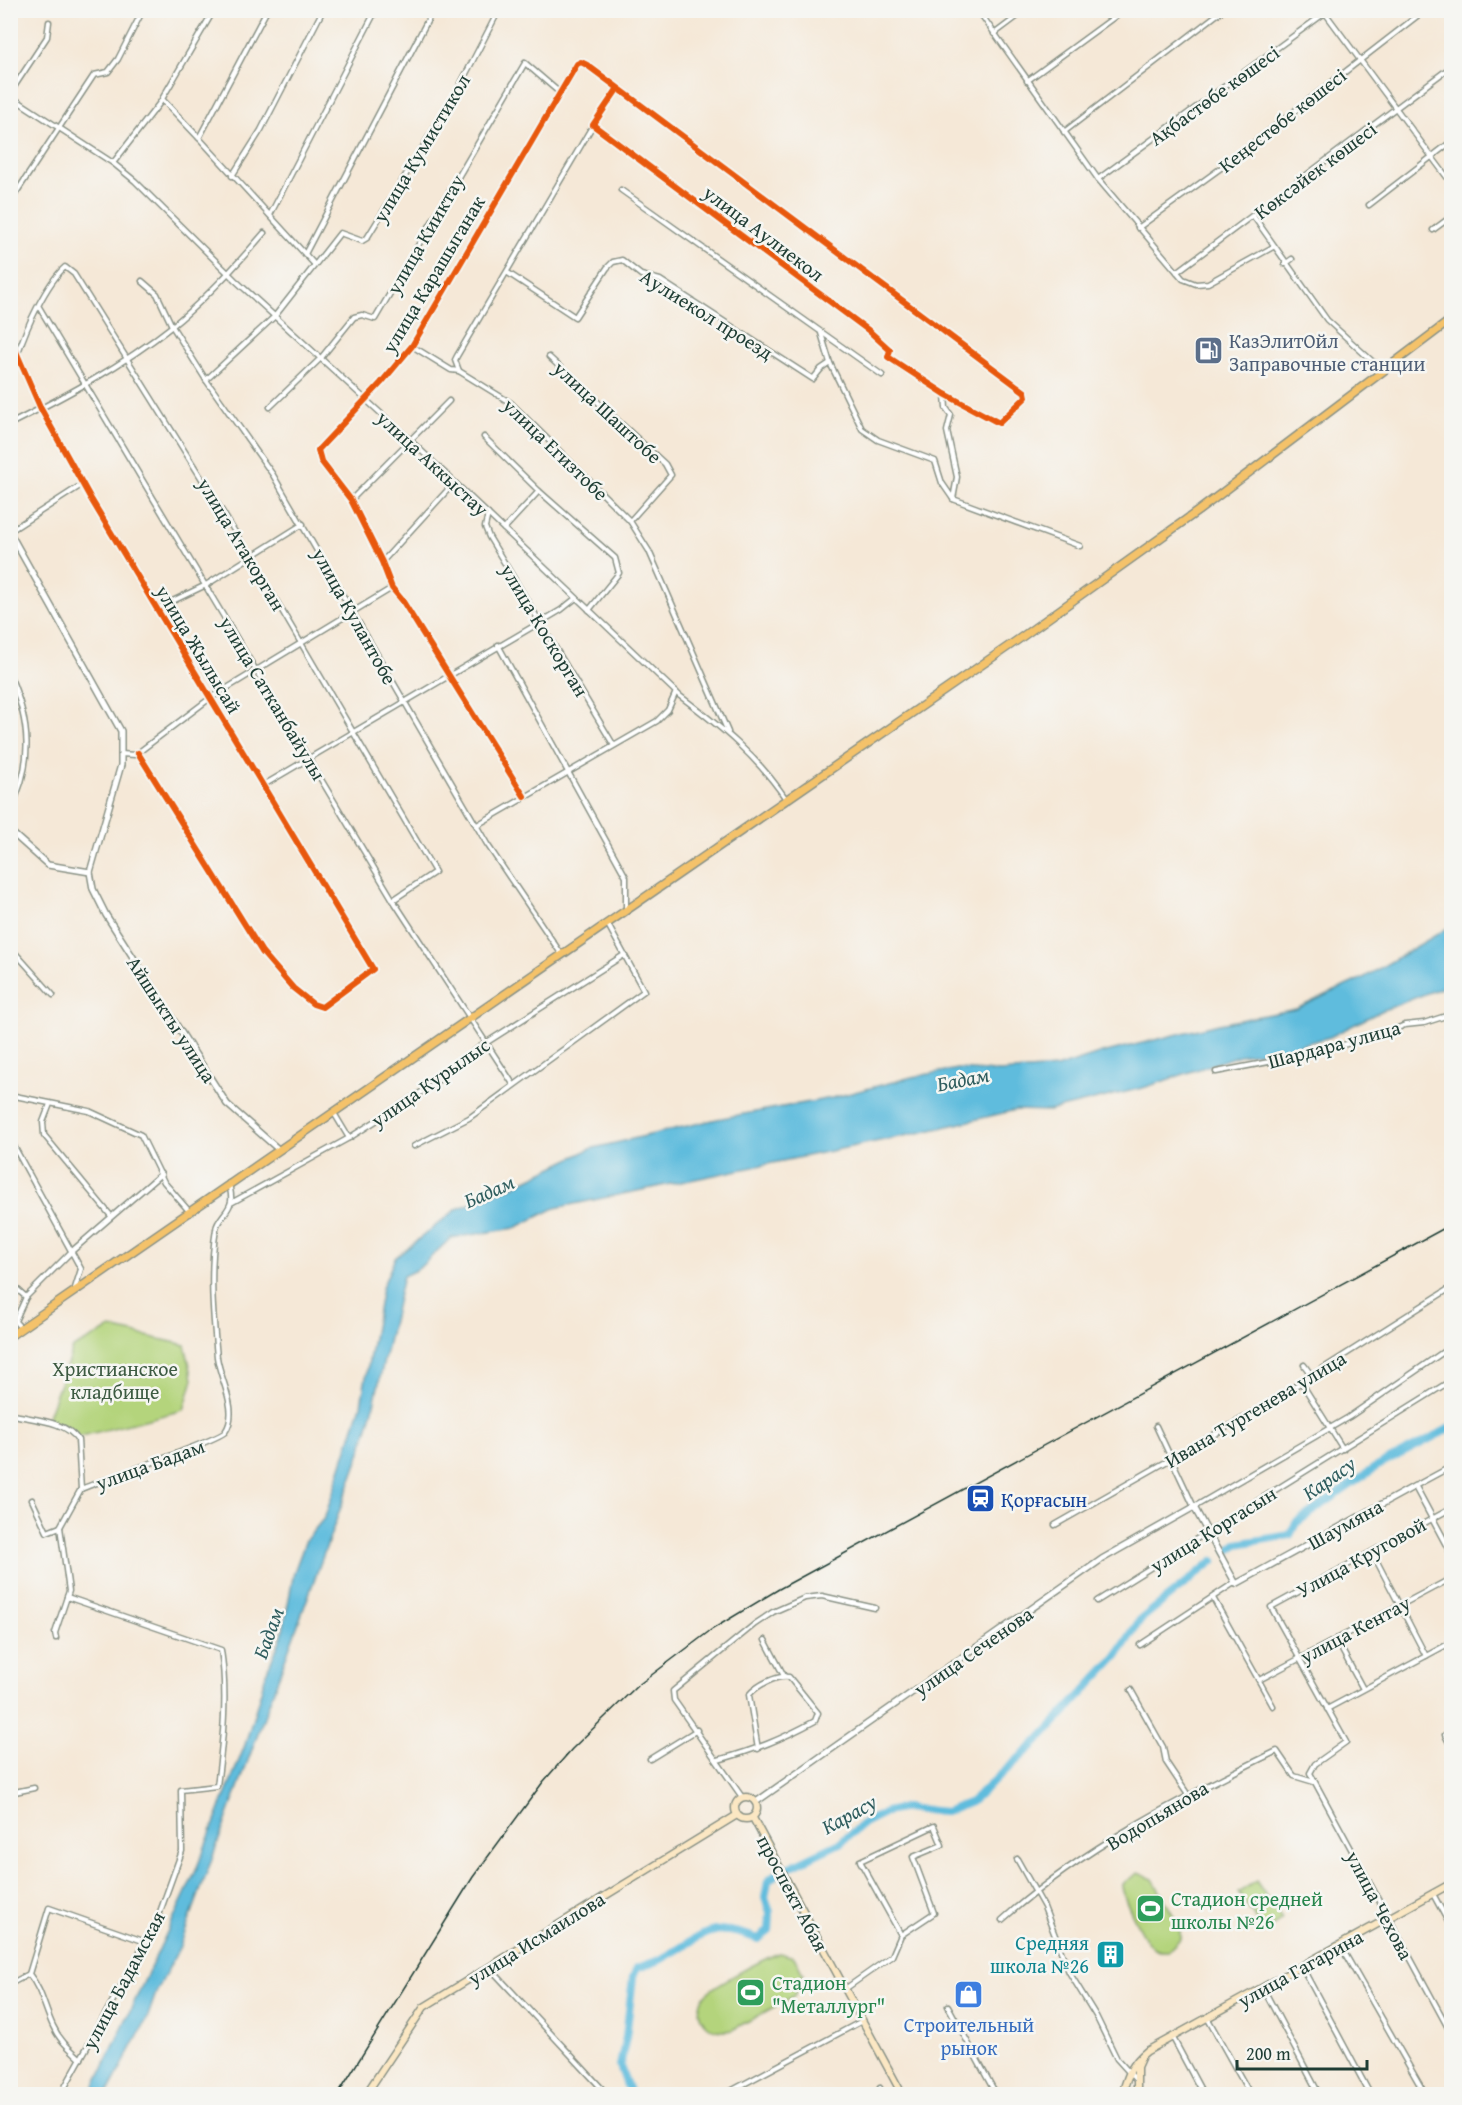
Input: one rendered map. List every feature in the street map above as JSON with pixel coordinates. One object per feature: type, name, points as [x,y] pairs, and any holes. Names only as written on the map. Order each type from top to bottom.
[{"type":"highway","points":[[10,1336],[229,1182],[562,955],[1198,511],[1382,370],[1452,320]]},
{"type":"main road","points":[[742,1797],[751,1797],[756,1802],[758,1810],[753,1818],[744,1819],[737,1815],[735,1806],[742,1797]]},
{"type":"main road","name":"улица Исмаилова","points":[[366,2094],[424,2007],[737,1815]]},
{"type":"main road","name":"проспект Абая","points":[[753,1818],[902,2094]]},
{"type":"main road","name":"улица Гагарина","points":[[1123,2091],[1128,2072],[1135,2060],[1148,2051],[1452,1883]]},
{"type":"main road","points":[[1123,2091],[1137,2093],[1138,2062],[1148,2051]]},
{"type":"street","points":[[12,199],[94,75],[108,72],[118,59],[143,10]]},
{"type":"street","points":[[113,163],[162,99],[214,10]]},
{"type":"street","points":[[199,138],[267,10]]},
{"type":"street","points":[[232,176],[261,130],[323,10]]},
{"type":"street","points":[[270,215],[376,10]]},
{"type":"street","points":[[305,254],[434,10]]},
{"type":"street","points":[[978,10],[1098,179],[1183,279],[1196,284],[1208,284],[1273,247]]},
{"type":"street","points":[[994,34],[1026,10]]},
{"type":"street","points":[[1027,81],[1124,10]]},
{"type":"street","points":[[1064,132],[1223,10]]},
{"type":"street","name":"Кеңестөбе көшесі","points":[[1138,228],[1221,168],[1425,10]]},
{"type":"street","name":"улица Кумистикол","points":[[206,380],[275,316],[340,233],[362,241],[367,238],[456,93],[498,12]]},
{"type":"street","points":[[1326,12],[1452,184]]},
{"type":"street","name":"Ақбастөбе көшесі","points":[[1098,179],[1326,12]]},
{"type":"street","points":[[10,95],[47,37],[49,22]]},
{"type":"street","name":"улица Карашыганак","points":[[524,796],[392,588],[382,562],[351,500],[321,461],[318,450],[412,346],[560,93],[581,62],[618,88]]},
{"type":"street","name":"улица Кииктау","points":[[270,407],[321,358],[354,317],[362,315],[375,319],[525,63],[560,93]]},
{"type":"street","name":"Көксәйек көшесі","points":[[1177,272],[1452,66]]},
{"type":"street","points":[[459,371],[455,360],[457,356],[508,273],[593,125],[618,88],[919,311],[1026,394],[1023,400],[999,423],[945,394]]},
{"type":"street","name":"улица Аккыстау","points":[[10,95],[113,163],[135,181],[275,316],[410,440],[676,692],[728,733],[772,778],[786,799]]},
{"type":"street","points":[[162,99],[315,265]]},
{"type":"street","name":"улица Аулиекол","points":[[593,125],[868,330],[890,350],[888,357],[945,394]]},
{"type":"street","points":[[1369,205],[1452,141]]},
{"type":"street","points":[[621,190],[882,375]]},
{"type":"street","points":[[1254,216],[1273,247],[1327,320],[1382,370]]},
{"type":"street","points":[[1432,230],[1452,216]]},
{"type":"street","points":[[10,424],[41,409],[128,358],[172,326],[230,273],[264,233]]},
{"type":"street","points":[[1285,264],[1292,259]]},
{"type":"street","name":"Аулиекол проезд","points":[[508,273],[575,317],[608,268],[613,262],[622,260],[641,275],[660,280],[813,379],[830,363]]},
{"type":"street","name":"улица Атакорган","points":[[18,355],[39,307],[57,274],[65,267],[75,274],[250,556],[435,872],[393,900]]},
{"type":"street","name":"улица Кулантобе","points":[[142,281],[157,294],[172,326],[206,380],[273,475],[487,844],[562,955]]},
{"type":"street","name":"улица Сатканбайулы","points":[[39,307],[393,900],[471,1016],[484,1044],[513,1084]]},
{"type":"street","points":[[820,331],[830,363],[862,429],[878,440],[935,461],[942,483],[953,499],[1080,546]]},
{"type":"street","name":"улица Жылысай","points":[[10,338],[41,409],[83,484],[209,699],[373,969],[322,1007],[313,1004],[292,988],[262,952],[138,753]]},
{"type":"street","name":"улица Егизтобе","points":[[412,346],[511,403],[630,521],[649,551],[728,733]]},
{"type":"street","name":"улица Шаштобе","points":[[549,357],[664,464],[672,475],[630,521]]},
{"type":"street","points":[[945,394],[946,408],[951,415],[947,431],[957,477],[953,499]]},
{"type":"street","points":[[351,500],[449,401]]},
{"type":"street","points":[[484,437],[539,491],[615,558],[619,573],[589,610]]},
{"type":"street","points":[[382,562],[454,483]]},
{"type":"street","points":[[10,831],[48,866],[90,872],[121,765],[121,730],[10,532],[83,484]]},
{"type":"street","points":[[504,529],[539,491]]},
{"type":"street","name":"улица Коскорган","points":[[488,514],[485,527],[489,537],[613,744]]},
{"type":"street","points":[[156,609],[206,585],[303,524]]},
{"type":"street","points":[[121,754],[135,755],[209,699],[392,588]]},
{"type":"street","points":[[262,786],[310,760],[315,754],[404,703],[576,598]]},
{"type":"street","points":[[498,645],[626,877],[626,909]]},
{"type":"street","points":[[10,676],[20,697],[27,760],[22,786],[10,808]]},
{"type":"street","points":[[477,825],[613,744],[657,721],[668,710],[676,692]]},
{"type":"street","name":"Айшыкты улица","points":[[90,872],[93,889],[106,915],[227,1104],[278,1149]]},
{"type":"street","points":[[414,1146],[469,1119],[513,1084],[644,992],[606,923]]},
{"type":"street","points":[[10,947],[53,995]]},
{"type":"street","name":"улица Курылыс","points":[[231,1203],[349,1137],[431,1086],[484,1044],[624,955]]},
{"type":"street","points":[[10,1023],[14,1004]]},
{"type":"street","name":"Шардара улица","points":[[1216,1072],[1311,1054],[1386,1033],[1405,1025],[1424,1023],[1452,1014]]},
{"type":"street","points":[[10,1095],[89,1111],[141,1135],[173,1196],[189,1211]]},
{"type":"street","points":[[50,1104],[43,1122],[44,1135],[111,1216]]},
{"type":"street","points":[[333,1111],[349,1137]]},
{"type":"street","points":[[10,1138],[81,1269],[74,1292]]},
{"type":"street","points":[[15,1321],[26,1297],[72,1251],[160,1174]]},
{"type":"street","points":[[229,1182],[231,1203]]},
{"type":"street","name":"улица Бадам","points":[[60,1527],[81,1489],[189,1447],[212,1441],[223,1434],[229,1425],[231,1410],[218,1360],[213,1292],[216,1226],[231,1203]]},
{"type":"street","points":[[10,1283],[26,1297]]},
{"type":"street","name":"Ивана Тургенева улица","points":[[1055,1525],[1172,1460],[1312,1376],[1452,1287]]},
{"type":"street","points":[[10,1316],[21,1328]]},
{"type":"street","name":"улица Сеченова","points":[[756,1802],[1102,1559],[1332,1427],[1452,1346]]},
{"type":"street","points":[[1304,1365],[1312,1376]]},
{"type":"street","name":"улица Коргасын","points":[[1097,1601],[1452,1380]]},
{"type":"street","points":[[1302,1382],[1332,1427],[1342,1449]]},
{"type":"street","points":[[10,1414],[63,1426],[74,1433],[78,1440],[81,1489]]},
{"type":"street","points":[[1156,1426],[1194,1507],[1236,1583]]},
{"type":"street","name":"Шаумяна","points":[[1140,1645],[1236,1583],[1452,1466]]},
{"type":"street","points":[[1415,1486],[1452,1555]]},
{"type":"street","points":[[32,1500],[47,1532],[60,1527],[69,1591],[55,1633],[56,1638]]},
{"type":"street","name":"Улица Круговой","points":[[1298,1659],[1271,1607],[1452,1508]]},
{"type":"street","points":[[1372,1552],[1426,1656]]},
{"type":"street","name":"улица Кентау","points":[[1259,1680],[1452,1578]]},
{"type":"street","points":[[742,1797],[674,1700],[673,1691],[773,1612],[805,1598],[822,1596],[875,1608]]},
{"type":"street","name":"улица Бадамская","points":[[61,2094],[156,1923],[182,1851],[181,1790],[217,1786],[225,1725],[225,1679],[221,1650],[67,1597]]},
{"type":"street","points":[[1213,1598],[1274,1706]]},
{"type":"street","points":[[1336,1639],[1363,1689]]},
{"type":"street","points":[[718,1760],[775,1743],[818,1717],[794,1680],[784,1676],[765,1640]]},
{"type":"street","points":[[1298,1659],[1327,1709],[1452,1642]]},
{"type":"street","points":[[758,1749],[749,1695],[754,1688],[784,1676]]},
{"type":"street","points":[[1131,1690],[1163,1747],[1166,1762],[1188,1795]]},
{"type":"street","name":"улица Чехова","points":[[1327,1709],[1346,1742],[1315,1764],[1310,1773],[1452,2035]]},
{"type":"street","points":[[1452,1729],[1445,1735],[1452,1748]]},
{"type":"street","points":[[650,1759],[697,1730]]},
{"type":"street","name":"Водопьянова","points":[[1002,1920],[1035,1890],[1188,1795],[1277,1751],[1294,1776],[1314,1782]]},
{"type":"street","points":[[10,1793],[34,1788]]},
{"type":"street","points":[[845,1989],[892,1956],[901,1935],[934,1913],[913,1857],[942,1845],[934,1826],[860,1861],[901,1935]]},
{"type":"street","points":[[1017,1859],[1035,1890],[1069,1972],[1096,2016],[1117,2059],[1137,2080]]},
{"type":"street","points":[[1432,1894],[1452,1929]]},
{"type":"street","points":[[10,1984],[29,1974],[50,1908],[146,1942]]},
{"type":"street","points":[[1340,1945],[1425,2094]]},
{"type":"street","points":[[1301,1966],[1370,2094]]},
{"type":"street","points":[[489,1967],[607,2094]]},
{"type":"street","points":[[29,1974],[46,2003],[53,2026],[63,2043],[81,2059]]},
{"type":"street","points":[[1262,1987],[1318,2094]]},
{"type":"street","points":[[948,2006],[996,2094]]},
{"type":"street","points":[[1208,2019],[1250,2094]]},
{"type":"street","points":[[725,2094],[863,2021]]},
{"type":"street","points":[[1173,2038],[1203,2094]]},
{"type":"street","points":[[880,2088],[883,2094]]},
{"type":"green space","name":"Христианское кладбище","points":[[111,1328],[185,1345],[193,1379],[184,1410],[78,1437],[47,1419],[73,1348]]},
{"type":"green space","name":"Стадион средней школы №26","points":[[1138,1873],[1153,1879],[1180,1927],[1180,1939],[1168,1951],[1158,1951],[1150,1945],[1125,1898],[1122,1884]]},
{"type":"green space","points":[[1256,1881],[1282,1919],[1264,1931],[1238,1893]]},
{"type":"green space","name":"Стадион \"Металлург\"","points":[[779,1953],[794,1957],[803,1974],[794,1996],[732,2030],[716,2030],[704,2023],[699,2010],[705,1995],[729,1979]]},
{"type":"water","name":"Бадам","points":[[1451,926],[1451,984],[1381,1011],[1330,1037],[1279,1050],[1240,1055],[1146,1087],[1049,1111],[1016,1110],[923,1132],[555,1208],[515,1228],[451,1238],[418,1269],[403,1276],[373,1409],[360,1455],[180,1946],[156,1993],[147,2019],[107,2094],[91,2094],[194,1875],[245,1745],[267,1671],[282,1636],[294,1572],[306,1540],[325,1517],[361,1405],[382,1288],[395,1258],[457,1209],[512,1187],[590,1149],[717,1119],[832,1098],[912,1077],[958,1069],[999,1072],[1056,1068],[1102,1053],[1219,1024],[1296,1009],[1365,977]]},
{"type":"waterway","name":"Карасу","points":[[1228,1551],[1237,1544],[1290,1535],[1296,1523],[1376,1467],[1452,1427]]},
{"type":"waterway","name":"Карасу","points":[[630,2094],[620,2066],[633,1977],[637,1968],[660,1960],[707,1933],[727,1931],[758,1939],[769,1931],[770,1912],[765,1898],[768,1881],[779,1872],[840,1843],[864,1823],[886,1812],[905,1808],[945,1812],[971,1802],[1037,1742],[1117,1656],[1140,1620],[1213,1561]]},
{"type":"railway","points":[[338,2094],[473,1877],[543,1782],[572,1749],[637,1686],[711,1630],[779,1589],[1452,1224]]},
{"type":"cycle path","points":[[524,796],[402,600],[392,588],[382,562],[351,500],[321,461],[318,450],[381,383],[412,346],[577,64],[581,62],[587,65],[618,88],[1025,392],[1026,397],[999,423],[945,394],[888,357],[890,350],[868,330],[593,125],[618,88]]},
{"type":"cycle path","points":[[10,338],[41,409],[91,499],[373,969],[322,1007],[313,1004],[293,988],[262,952],[138,753]]},
{"type":"place","name":"КазЭлитОйл Заправочные станции","points":[[1208,351]]},
{"type":"place","name":"Қорғасын","points":[[980,1499]]},
{"type":"place","name":"Стадион средней школы №26","points":[[1150,1909]]},
{"type":"place","name":"Средняя школа №26","points":[[1110,1954]]},
{"type":"place","name":"Стадион \"Металлург\"","points":[[751,1993]]},
{"type":"place","name":"Строительный рынок","points":[[969,1994]]}]
